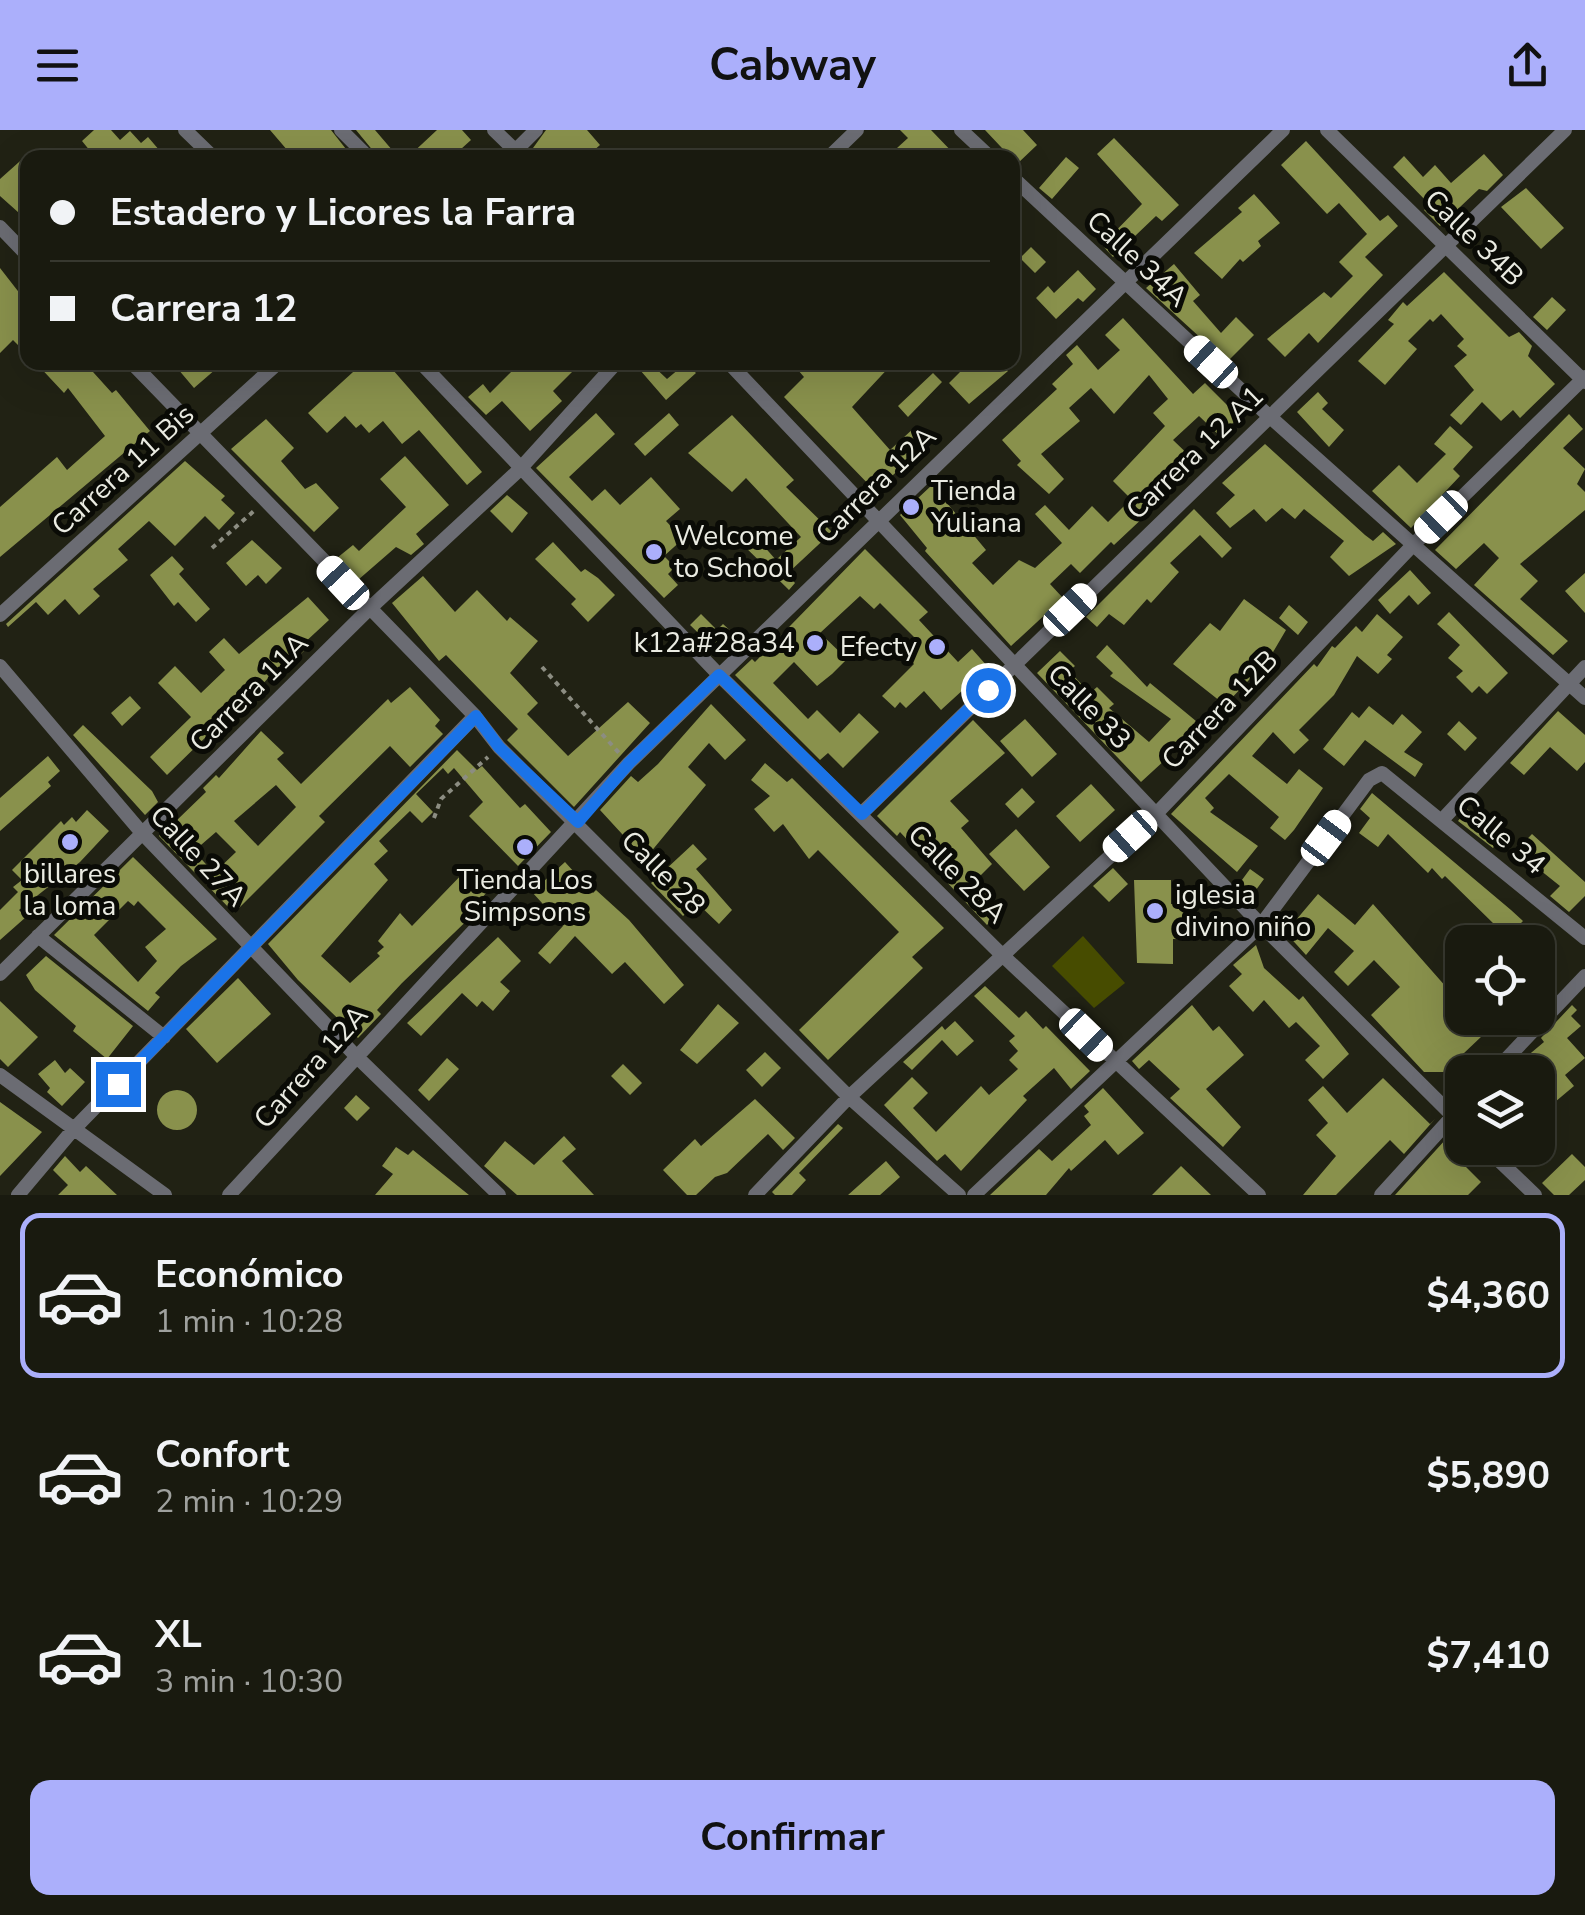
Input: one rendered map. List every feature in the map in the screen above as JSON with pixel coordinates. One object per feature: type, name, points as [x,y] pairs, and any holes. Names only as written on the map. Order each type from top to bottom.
[{"type":"street","points":[[185,130],[206,150]]},
{"type":"street","points":[[341,130],[361,150]]},
{"type":"street","points":[[494,130],[511,150]]},
{"type":"street","points":[[519,150],[536,130]]},
{"type":"street","points":[[836,150],[857,130]]},
{"type":"street","points":[[961,130],[982,150]]},
{"type":"street","name":"Carrera 12A","points":[[229,1195],[629,763],[876,519],[1283,130]]},
{"type":"street","name":"Calle 34B","points":[[1327,130],[1584,380]]},
{"type":"street","name":"Carrera 12 A1","points":[[862,814],[1565,130]]},
{"type":"street","name":"Calle 34A","points":[[1020,184],[1269,416],[1585,698]]},
{"type":"street","points":[[0,227],[20,248]]},
{"type":"street","name":"Calle 28","points":[[139,370],[368,610],[476,716],[499,747],[849,1096],[959,1195]]},
{"type":"street","name":"Carrera 11 Bis","points":[[0,614],[270,370]]},
{"type":"street","name":"Calle 28A","points":[[427,370],[518,470],[719,675],[1000,953],[1259,1195]]},
{"type":"street","name":"Carrera 11A","points":[[0,974],[368,610],[518,470],[610,370]]},
{"type":"street","name":"Calle 33","points":[[736,370],[1261,925],[1445,1102]]},
{"type":"street","name":"Carrera 12B","points":[[755,1195],[849,1096],[1000,953],[1157,813],[1413,545],[1584,380]]},
{"type":"street","name":"Calle 27A","points":[[0,666],[142,834],[355,1055],[499,1195]]},
{"type":"street","points":[[1444,819],[1585,667]]},
{"type":"street","points":[[18,1195],[72,1131],[476,716]]},
{"type":"street","name":"Calle 34","points":[[1261,925],[1369,780],[1382,773],[1444,819],[1585,938]]},
{"type":"street","points":[[974,1195],[1261,925]]},
{"type":"street","points":[[38,936],[164,1037]]},
{"type":"street","points":[[1510,1055],[1585,976]]},
{"type":"street","points":[[0,1074],[72,1131],[165,1195]]},
{"type":"street","points":[[1381,1195],[1445,1129]]},
{"type":"street","points":[[1504,1165],[1536,1195]]},
{"type":"path","points":[[212,548],[266,500]]},
{"type":"path","points":[[542,668],[629,763]]},
{"type":"path","points":[[434,818],[441,800],[499,747]]},
{"type":"shaded area","points":[[1083,936],[1125,983],[1094,1008],[1052,966]]},
{"type":"building","points":[[94,130],[111,130],[120,140],[130,131],[141,143],[148,137],[159,150],[89,150],[82,141]]},
{"type":"building","points":[[270,130],[331,130],[347,150],[287,150]]},
{"type":"building","points":[[356,130],[375,130],[392,150],[372,150]]},
{"type":"building","points":[[437,130],[462,130],[471,140],[460,150],[416,150]]},
{"type":"building","points":[[546,130],[587,130],[600,145],[594,150],[533,148]]},
{"type":"building","points":[[900,130],[931,130],[950,150],[895,150],[908,138]]},
{"type":"building","points":[[985,130],[1023,130],[1037,145],[1020,161],[1020,150],[1004,150]]},
{"type":"building","points":[[1114,138],[1179,205],[1162,221],[1156,216],[1113,257],[1102,245],[1142,204],[1097,154]]},
{"type":"building","points":[[1306,141],[1380,221],[1388,215],[1398,226],[1365,257],[1383,275],[1318,343],[1309,333],[1285,357],[1267,339],[1324,292],[1331,298],[1353,276],[1339,262],[1367,234],[1339,203],[1327,214],[1281,165]]},
{"type":"building","points":[[1484,154],[1503,175],[1487,191],[1479,189],[1440,226],[1424,210],[1430,205],[1393,167],[1404,156],[1423,177],[1435,165],[1451,183]]},
{"type":"building","points":[[1066,157],[1079,168],[1052,199],[1039,188]]},
{"type":"building","points":[[20,161],[20,214],[0,196],[0,179]]},
{"type":"building","points":[[1526,188],[1564,228],[1541,249],[1501,207]]},
{"type":"building","points":[[1254,194],[1280,223],[1258,241],[1261,246],[1243,262],[1240,259],[1222,279],[1194,253],[1242,212],[1238,208]]},
{"type":"building","points":[[1031,247],[1046,262],[1035,273],[1020,258]]},
{"type":"building","points":[[1174,264],[1200,295],[1193,301],[1221,333],[1236,317],[1254,335],[1227,362],[1146,288]]},
{"type":"building","points":[[0,268],[20,294],[20,347],[13,340],[0,353]]},
{"type":"building","points":[[1078,270],[1096,289],[1083,302],[1078,298],[1056,319],[1036,298],[1048,286],[1054,293]]},
{"type":"building","points":[[1444,272],[1509,337],[1519,332],[1532,346],[1528,356],[1555,384],[1520,418],[1513,410],[1501,421],[1482,402],[1461,425],[1450,415],[1474,390],[1454,366],[1467,355],[1457,346],[1464,339],[1441,314],[1433,322],[1430,319],[1408,341],[1417,349],[1385,385],[1358,361],[1394,324],[1388,320],[1403,302],[1407,306]]},
{"type":"building","points":[[1552,297],[1566,310],[1547,330],[1533,317]]},
{"type":"building","points":[[1123,318],[1193,394],[1205,383],[1239,417],[1220,436],[1199,416],[1173,440],[1198,464],[1184,478],[1180,474],[1159,495],[1163,499],[1080,573],[1071,564],[1050,584],[1063,598],[1011,646],[925,551],[927,548],[900,515],[932,485],[986,550],[972,563],[993,585],[1019,560],[1035,568],[1062,543],[1035,514],[1045,505],[1069,530],[1092,506],[1108,522],[1131,499],[1113,481],[1165,426],[1153,413],[1168,399],[1149,375],[1114,414],[1091,388],[1069,408],[1080,421],[1041,454],[1064,479],[1049,494],[1017,465],[1021,461],[1002,440],[1057,389],[1052,384],[1073,364],[1066,355],[1077,345],[1098,370],[1120,350],[1105,335]]},
{"type":"building","points":[[42,370],[91,370],[112,393],[116,390],[150,431],[0,557],[0,507],[57,457],[67,470],[105,436],[68,388],[64,393]]},
{"type":"building","points":[[179,370],[215,370],[194,388]]},
{"type":"building","points":[[355,370],[393,370],[482,472],[467,485],[419,430],[402,444],[383,421],[369,433],[361,424],[356,428],[345,416],[327,433],[308,413]]},
{"type":"building","points":[[513,370],[574,370],[553,391],[562,401],[530,431],[502,401],[486,415],[468,397],[483,384],[490,393]]},
{"type":"building","points":[[640,370],[657,370],[667,379],[678,370],[696,373],[666,400]]},
{"type":"building","points":[[798,370],[887,370],[852,407],[890,450],[915,427],[929,443],[875,491],[784,397],[804,377]]},
{"type":"building","points":[[1008,371],[969,404],[949,383],[960,372]]},
{"type":"building","points":[[933,373],[942,382],[908,417],[898,406]]},
{"type":"building","points":[[1318,392],[1328,403],[1322,409],[1344,430],[1329,447],[1297,412]]},
{"type":"building","points":[[596,413],[615,434],[569,477],[592,501],[605,489],[620,505],[651,477],[680,509],[666,521],[683,539],[664,556],[675,567],[668,574],[678,585],[664,598],[536,468]]},
{"type":"building","points":[[669,413],[679,425],[645,456],[634,444]]},
{"type":"building","points":[[1569,414],[1583,429],[1563,448],[1585,469],[1577,484],[1585,492],[1585,510],[1520,564],[1538,581],[1520,599],[1568,641],[1553,655],[1474,585],[1499,558],[1484,543],[1456,569],[1435,550]]},
{"type":"building","points":[[732,415],[794,480],[786,487],[832,532],[787,574],[795,583],[789,590],[737,539],[749,529],[776,560],[801,537],[746,478],[732,492],[688,453]]},
{"type":"building","points":[[266,419],[294,448],[281,461],[305,489],[316,483],[339,508],[314,532],[231,449]]},
{"type":"building","points":[[1450,426],[1473,447],[1453,469],[1460,476],[1411,528],[1372,491],[1399,465],[1417,483],[1446,454],[1434,444]]},
{"type":"building","points":[[1265,444],[1365,535],[1373,541],[1383,532],[1396,544],[1349,576],[1330,557],[1344,541],[1304,509],[1295,519],[1282,508],[1266,522],[1254,509],[1230,528],[1216,513],[1235,495],[1222,483]]},
{"type":"building","points":[[405,456],[449,505],[416,534],[424,544],[411,555],[396,547],[358,580],[337,558],[353,545],[359,551],[406,507],[380,479]]},
{"type":"building","points":[[185,461],[225,496],[221,500],[235,513],[219,530],[205,516],[175,546],[149,521],[118,549],[128,560],[93,589],[100,596],[79,615],[65,599],[48,615],[36,602],[8,627],[6,624]]},
{"type":"building","points":[[507,495],[528,513],[512,533],[490,511]]},
{"type":"building","points":[[1194,509],[1232,548],[1222,558],[1200,535],[1170,563],[1179,572],[1151,603],[1147,599],[1124,625],[1109,614],[1097,627],[1086,617]]},
{"type":"building","points":[[252,540],[282,568],[266,584],[258,575],[246,586],[226,563]]},
{"type":"building","points":[[553,542],[581,572],[585,569],[615,595],[588,622],[571,604],[576,599],[535,559]]},
{"type":"building","points":[[865,549],[928,612],[919,620],[958,662],[972,649],[988,667],[941,710],[924,691],[906,708],[900,702],[895,708],[882,696],[914,664],[901,649],[914,637],[880,603],[874,609],[860,596],[820,633],[847,659],[832,674],[817,686],[794,662],[773,683],[808,719],[817,710],[840,733],[859,713],[879,732],[843,768],[828,753],[820,760],[735,675],[752,659],[755,662]]},
{"type":"building","points":[[172,556],[184,569],[179,574],[210,609],[196,622],[178,602],[174,606],[150,575]]},
{"type":"building","points":[[1410,570],[1431,593],[1418,605],[1409,595],[1390,614],[1378,600]]},
{"type":"building","points":[[1585,573],[1585,613],[1565,591]]},
{"type":"building","points":[[423,576],[455,612],[477,590],[507,621],[510,617],[538,641],[510,673],[538,703],[527,714],[568,756],[628,702],[650,723],[574,807],[507,740],[518,729],[446,655],[439,661],[392,603]]},
{"type":"building","points":[[308,597],[329,620],[302,645],[306,649],[273,679],[270,676],[217,734],[213,730],[167,775],[150,757],[191,717],[158,683],[175,666],[201,693],[225,670],[209,652],[224,638],[239,654]]},
{"type":"building","points":[[1244,599],[1286,630],[1269,659],[1225,705],[1173,664],[1210,623],[1220,631]]},
{"type":"building","points":[[1289,605],[1308,622],[1298,635],[1279,618]]},
{"type":"building","points":[[1449,612],[1508,673],[1487,694],[1479,686],[1472,693],[1456,677],[1463,671],[1448,658],[1460,645],[1437,624]]},
{"type":"building","points":[[701,614],[717,630],[723,624],[734,634],[717,651],[690,625]]},
{"type":"building","points":[[1377,614],[1403,637],[1387,655],[1392,659],[1378,674],[1357,656],[1334,695],[1299,730],[1309,740],[1294,754],[1273,732],[1252,756],[1287,784],[1299,769],[1323,788],[1285,840],[1270,828],[1279,817],[1229,774],[1205,798],[1214,808],[1210,812],[1258,846],[1237,872],[1171,814],[1314,664],[1317,667],[1332,646],[1335,648],[1356,626],[1362,632]]},
{"type":"building","points":[[1107,645],[1147,687],[1150,683],[1202,726],[1141,782],[1037,673],[1060,651],[1075,666],[1069,671],[1090,693],[1097,687],[1114,704],[1109,708],[1149,742],[1171,719],[1110,676],[1113,673],[1096,657]]},
{"type":"building","points":[[410,687],[440,720],[435,726],[443,734],[410,767],[390,746],[319,816],[325,822],[234,913],[159,836],[173,818],[176,821],[206,792],[203,788],[216,775],[219,778],[261,731],[284,753],[277,759],[301,784],[388,699],[391,703]],"holes":[[[276,785],[296,807],[258,846],[234,821]],[[216,832],[236,852],[214,873],[194,851]]]},
{"type":"building","points":[[130,696],[141,708],[122,726],[111,713]]},
{"type":"building","points":[[711,704],[746,740],[725,760],[709,743],[688,767],[706,785],[645,859],[600,810],[631,776],[638,782],[658,764]]},
{"type":"building","points":[[1369,706],[1393,725],[1402,714],[1422,732],[1404,752],[1423,764],[1415,777],[1365,740],[1344,766],[1323,749],[1352,712],[1359,718]]},
{"type":"building","points":[[1558,711],[1585,735],[1585,762],[1577,771],[1550,747],[1524,775],[1510,763]]},
{"type":"building","points":[[1025,719],[1057,754],[1032,777],[1000,741]]},
{"type":"building","points":[[973,720],[1005,753],[950,801],[969,821],[961,828],[992,864],[974,882],[1002,908],[987,925],[900,832],[897,836],[877,816]]},
{"type":"building","points":[[1459,721],[1477,738],[1465,751],[1447,734]]},
{"type":"building","points":[[83,725],[152,791],[158,802],[145,815],[73,735]]},
{"type":"building","points":[[457,750],[477,770],[482,766],[520,808],[525,804],[551,832],[518,866],[469,816],[483,802],[454,768],[448,774],[443,768],[416,794],[433,812],[422,823],[410,811],[379,841],[388,851],[374,864],[388,880],[321,956],[350,983],[380,956],[377,953],[384,947],[378,941],[400,913],[412,926],[468,868],[490,889],[476,904],[480,908],[402,983],[358,1038],[298,980],[268,944]]},
{"type":"building","points":[[48,756],[60,771],[48,782],[51,786],[0,831],[0,798]]},
{"type":"building","points":[[765,763],[787,782],[792,778],[944,928],[912,957],[923,968],[828,1060],[799,1030],[899,932],[818,850],[809,859],[783,824],[774,832],[754,809],[770,796],[751,780]]},
{"type":"building","points":[[1091,784],[1115,810],[1080,842],[1056,816]]},
{"type":"building","points":[[1022,788],[1035,802],[1018,818],[1005,804]]},
{"type":"building","points":[[1372,793],[1523,921],[1519,925],[1495,925],[1445,876],[1442,879],[1432,868],[1428,873],[1388,834],[1378,847],[1359,833],[1370,818],[1360,809]]},
{"type":"building","points":[[1467,809],[1504,834],[1493,848],[1458,821]]},
{"type":"building","points":[[87,810],[109,831],[80,862],[19,910],[26,917],[0,940],[0,910],[18,892],[13,887],[22,880],[12,870],[61,821],[64,825],[72,817],[76,822]]},
{"type":"building","points":[[1016,829],[1050,867],[1024,891],[989,854]]},
{"type":"building","points":[[1532,834],[1585,882],[1585,896],[1569,912],[1550,896],[1560,886],[1516,851]]},
{"type":"building","points":[[693,844],[707,859],[696,869],[732,910],[719,924],[697,903],[683,916],[651,883]]},
{"type":"building","points":[[133,857],[217,939],[181,966],[155,993],[160,997],[148,1011],[54,935]],"holes":[[[128,901],[134,906],[138,901],[166,929],[145,947],[157,961],[138,982],[94,935]]]},
{"type":"building","points":[[565,862],[593,893],[596,890],[629,920],[684,985],[664,1004],[625,962],[612,974],[575,936],[550,964],[538,953],[563,926],[532,892]]},
{"type":"building","points":[[1113,868],[1128,884],[1109,902],[1093,886]]},
{"type":"building","points":[[1250,869],[1264,879],[1253,894],[1239,884]]},
{"type":"building","points":[[1134,880],[1171,880],[1171,904],[1198,906],[1196,940],[1173,939],[1173,964],[1137,963]]},
{"type":"building","points":[[1318,894],[1355,925],[1373,904],[1445,986],[1445,1035],[1483,1035],[1462,1055],[1445,1055],[1444,1072],[1424,1072],[1371,1015],[1400,987],[1374,960],[1348,986],[1334,972],[1354,951],[1328,928],[1306,955],[1276,922],[1285,911],[1296,920]]},
{"type":"building","points":[[498,937],[521,961],[500,982],[510,991],[493,1011],[482,1001],[477,1007],[462,993],[421,1036],[407,1023]]},
{"type":"building","points":[[1256,945],[1264,968],[1299,1000],[1303,996],[1349,1054],[1323,1079],[1305,1060],[1320,1046],[1296,1022],[1289,1028],[1264,1000],[1253,1012],[1229,986],[1242,974],[1233,965]]},
{"type":"building","points":[[46,956],[133,1026],[107,1059],[73,1031],[76,1026],[35,990],[26,975]]},
{"type":"building","points":[[238,978],[271,1014],[217,1063],[186,1029]]},
{"type":"building","points":[[985,986],[1019,1018],[1026,1011],[1043,1029],[1046,1026],[1090,1071],[1071,1089],[1054,1068],[1023,1096],[1027,1100],[961,1171],[945,1154],[937,1161],[884,1105],[912,1077],[928,1093],[913,1108],[936,1132],[981,1086],[989,1095],[1018,1069],[1009,1060],[1018,1051],[1009,1041],[1015,1036],[974,996]]},
{"type":"building","points":[[0,1001],[38,1037],[8,1067],[0,1059]]},
{"type":"building","points":[[718,1004],[739,1023],[697,1064],[680,1050]]},
{"type":"building","points":[[1192,1005],[1213,1031],[1219,1026],[1244,1055],[1206,1089],[1241,1127],[1223,1147],[1170,1098],[1180,1089],[1149,1060],[1139,1069],[1132,1061]]},
{"type":"building","points":[[1572,1005],[1577,1010],[1571,1016],[1581,1026],[1567,1038],[1585,1058],[1565,1075],[1574,1086],[1555,1102],[1555,1055],[1528,1055],[1544,1042],[1544,1035],[1555,1035],[1555,1023]]},
{"type":"building","points":[[955,1021],[974,1041],[957,1056],[942,1040],[912,1070],[903,1062],[942,1026],[945,1030]]},
{"type":"building","points":[[765,1052],[781,1068],[762,1087],[746,1070]]},
{"type":"building","points":[[447,1058],[459,1069],[429,1101],[418,1090]]},
{"type":"building","points":[[55,1060],[65,1073],[70,1068],[85,1082],[62,1106],[47,1092],[50,1088],[38,1074]]},
{"type":"building","points":[[623,1064],[642,1083],[630,1095],[611,1076]]},
{"type":"building","points":[[1383,1078],[1430,1124],[1435,1119],[1404,1154],[1390,1140],[1336,1195],[1303,1195],[1336,1156],[1316,1135],[1328,1123],[1308,1100],[1323,1086],[1347,1113]]},
{"type":"building","points":[[1103,1088],[1144,1133],[1118,1155],[1105,1140],[1071,1171],[1069,1168],[1046,1195],[990,1195],[1039,1149],[1052,1161],[1091,1125],[1084,1116],[1089,1112],[1084,1106]]},
{"type":"building","points":[[177,1090],[191,1096],[197,1110],[191,1124],[177,1130],[163,1124],[157,1110],[163,1096]]},
{"type":"building","points":[[356,1095],[370,1108],[357,1121],[344,1108]]},
{"type":"building","points":[[755,1099],[795,1138],[783,1150],[768,1134],[727,1173],[715,1177],[696,1195],[687,1195],[663,1170],[695,1139],[701,1146]]},
{"type":"building","points":[[0,1102],[42,1132],[0,1176]]},
{"type":"building","points":[[838,1124],[843,1128],[799,1173],[806,1180],[792,1195],[775,1195],[772,1192]]},
{"type":"building","points":[[564,1136],[576,1149],[562,1161],[594,1195],[517,1195],[484,1166],[505,1141],[534,1165]]},
{"type":"building","points":[[1445,1140],[1445,1165],[1464,1165],[1481,1182],[1468,1195],[1395,1195]]},
{"type":"building","points":[[396,1147],[408,1155],[413,1150],[469,1195],[375,1195],[393,1174],[382,1166]]},
{"type":"building","points":[[1572,1154],[1585,1167],[1585,1180],[1569,1195],[1554,1195],[1542,1183]]},
{"type":"building","points":[[65,1156],[80,1172],[86,1166],[117,1195],[58,1195],[68,1185],[53,1170]]},
{"type":"building","points":[[886,1161],[900,1177],[880,1195],[848,1195]]},
{"type":"building","points":[[1181,1166],[1211,1195],[1152,1195]]},
{"type":"place","name":"Tienda Yuliana","points":[[911,507]]},
{"type":"place","name":"Welcome to School","points":[[654,552]]},
{"type":"place","name":"k12a#28a34","points":[[815,643]]},
{"type":"place","name":"Efecty","points":[[937,647]]},
{"type":"place","name":"billares la loma","points":[[70,842]]},
{"type":"place","name":"Tienda Los Simpsons","points":[[525,847]]},
{"type":"place","name":"iglesia divino niño","points":[[1155,911]]},
{"type":"route","points":[[118,1084],[476,716],[499,747],[578,822],[629,763],[719,675],[862,814],[988,690]]}]
